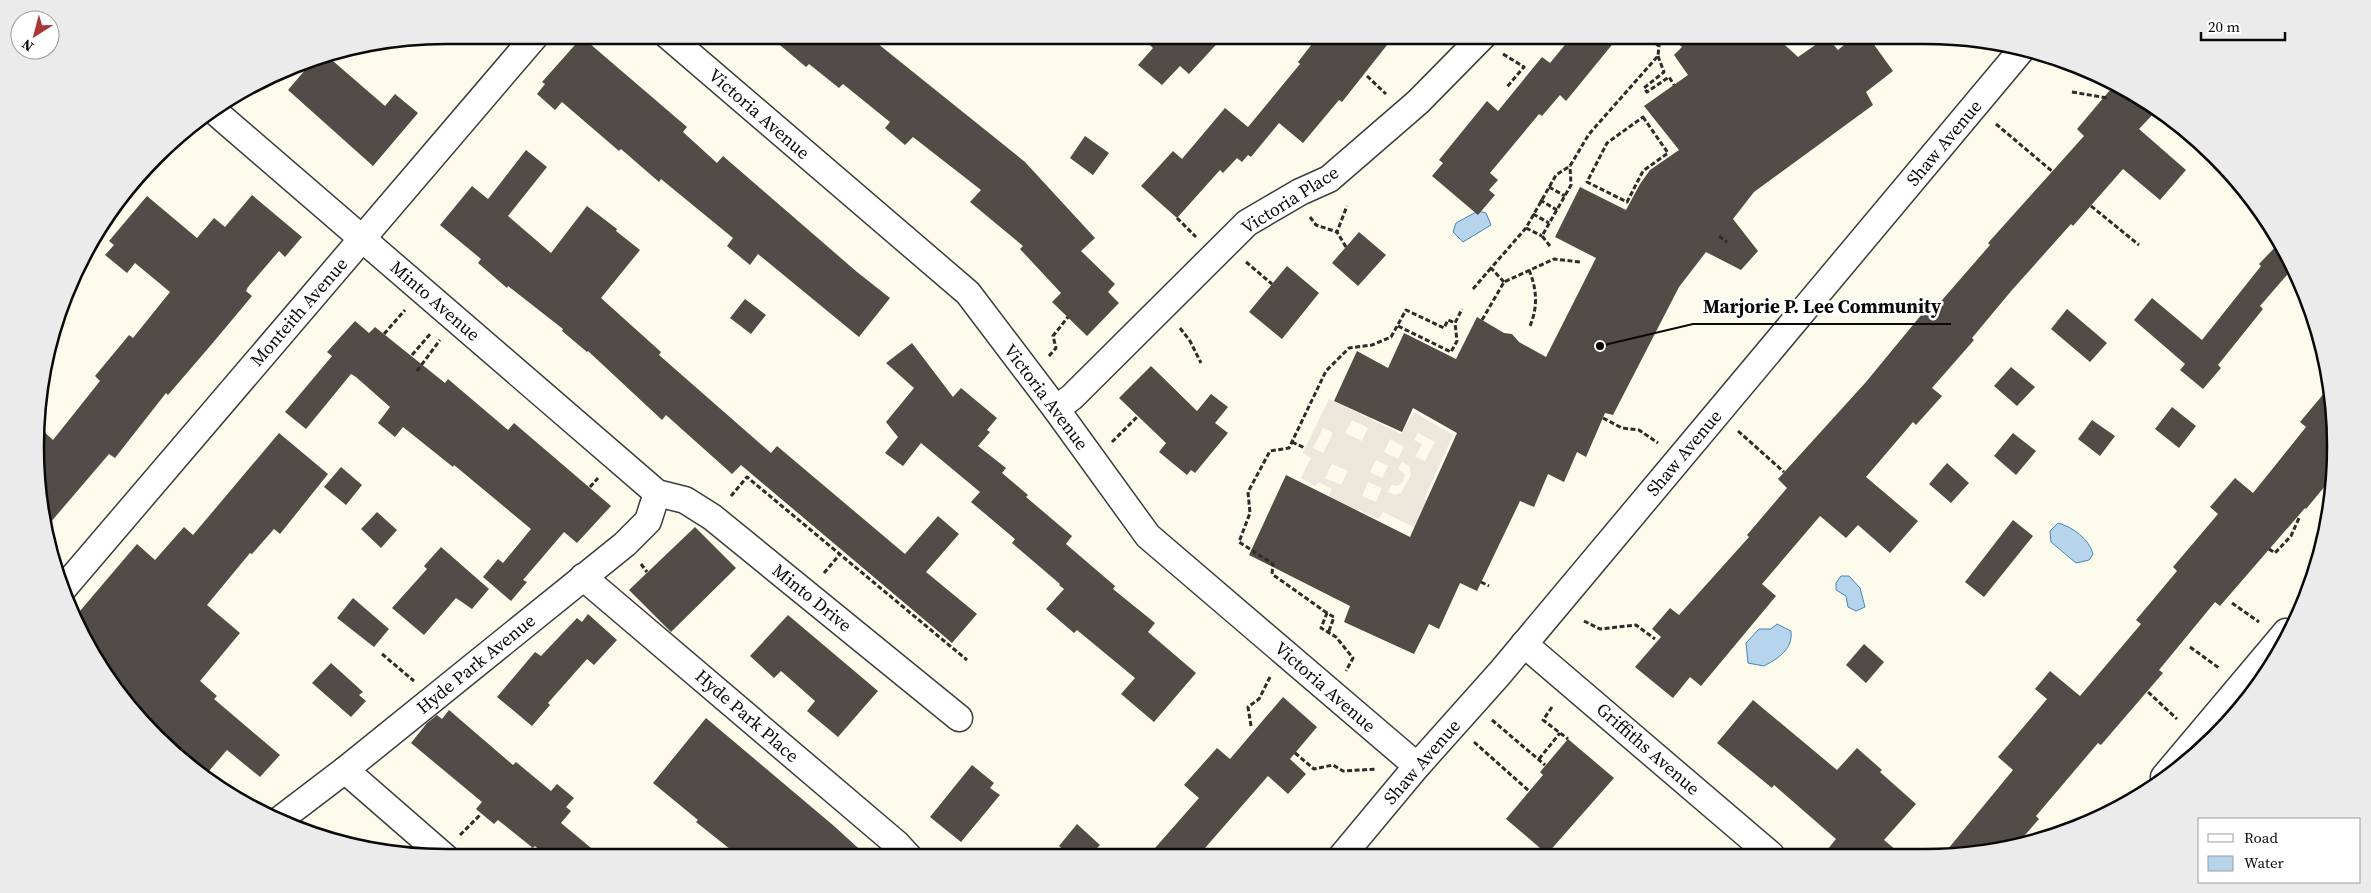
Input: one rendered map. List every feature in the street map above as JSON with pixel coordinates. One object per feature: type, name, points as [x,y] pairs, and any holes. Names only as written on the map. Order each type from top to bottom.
[{"type":"street","name":"Monteith Avenue","points":[[68,583],[528,44]]},
{"type":"street","name":"Victoria Avenue","points":[[678,44],[968,293],[1056,408],[1148,536],[1417,766]]},
{"type":"street","name":"Victoria Place","points":[[1056,408],[1072,397],[1247,223],[1300,192],[1329,179],[1418,102],[1490,44]]},
{"type":"street","name":"Shaw Avenue","points":[[1348,849],[1417,766],[1524,644],[2018,55]]},
{"type":"street","name":"Minto Avenue","points":[[219,115],[657,492]]},
{"type":"street","name":"Minto Drive","points":[[657,492],[685,500],[712,517],[959,718]]},
{"type":"street","name":"Hyde Park Avenue","points":[[285,816],[345,770],[624,544],[648,520],[657,492]]},
{"type":"street","name":"Hyde Park Place","points":[[584,577],[840,795],[900,849]]},
{"type":"street","name":"Griffiths Avenue","points":[[1524,644],[1764,849]]},
{"type":"street","points":[[2182,756],[2274,647]]},
{"type":"street","points":[[345,770],[451,849]]},
{"type":"path","points":[[1494,44],[1505,56],[1524,67],[1506,88]]},
{"type":"path","points":[[1657,44],[1659,46],[1658,56],[1664,72],[1644,88],[1647,92],[1669,77],[1674,85]]},
{"type":"path","points":[[1473,289],[1526,228],[1540,200],[1556,175],[1570,166],[1589,134],[1658,56]]},
{"type":"path","points":[[1367,76],[1392,100]]},
{"type":"path","points":[[2072,92],[2107,98]]},
{"type":"path","points":[[1643,117],[1668,153],[1643,171],[1627,202],[1586,182],[1607,143],[1643,117]]},
{"type":"path","points":[[1996,124],[2053,172]]},
{"type":"path","points":[[1542,236],[1571,185],[1570,166]]},
{"type":"path","points":[[1548,187],[1565,196]]},
{"type":"path","points":[[1540,200],[1557,210]]},
{"type":"path","points":[[1337,232],[1348,206]]},
{"type":"path","points":[[2091,206],[2139,245]]},
{"type":"path","points":[[1304,210],[1316,225],[1337,232],[1346,247]]},
{"type":"path","points":[[1533,214],[1549,223]]},
{"type":"path","points":[[1177,218],[1201,242]]},
{"type":"path","points":[[1526,228],[1542,236],[1550,246]]},
{"type":"path","points":[[1719,236],[1727,242]]},
{"type":"path","points":[[1238,256],[1272,284]]},
{"type":"path","points":[[1482,320],[1504,282],[1554,259],[1580,262]]},
{"type":"path","points":[[1491,268],[1504,282]]},
{"type":"path","points":[[1529,270],[1534,282],[1536,311],[1530,326]]},
{"type":"path","points":[[1398,326],[1451,352],[1457,341],[1455,323],[1462,309]]},
{"type":"path","points":[[384,334],[405,310]]},
{"type":"path","points":[[1329,631],[1334,617],[1272,574],[1273,564],[1239,542],[1250,513],[1248,492],[1270,451],[1289,448],[1326,371],[1349,348],[1372,345],[1391,337],[1406,310],[1444,328],[1448,320],[1455,323]]},
{"type":"path","points":[[1045,360],[1056,348],[1052,336],[1068,317]]},
{"type":"path","points":[[1179,327],[1190,341],[1201,363]]},
{"type":"path","points":[[412,355],[432,333]]},
{"type":"path","points":[[417,372],[440,340]]},
{"type":"path","points":[[1092,458],[1112,443],[1138,416]]},
{"type":"path","points":[[1603,418],[1622,428],[1639,430],[1660,444]]},
{"type":"path","points":[[1737,430],[1784,472]]},
{"type":"path","points":[[1292,442],[1305,448]]},
{"type":"path","points":[[590,487],[599,476]]},
{"type":"path","points":[[712,517],[747,477],[967,660]]},
{"type":"path","points":[[2269,549],[2275,554],[2291,536],[2299,518]]},
{"type":"path","points":[[824,572],[840,554]]},
{"type":"path","points":[[1481,582],[1489,586]]},
{"type":"path","points":[[1327,613],[1321,628],[1329,631],[1353,658],[1344,674]]},
{"type":"path","points":[[1584,621],[1600,629],[1636,625],[1655,639]]},
{"type":"path","points":[[2190,647],[2242,685]]},
{"type":"path","points":[[382,654],[416,683]]},
{"type":"path","points":[[1251,726],[1248,707],[1259,699],[1272,672]]},
{"type":"path","points":[[2148,692],[2180,722]]},
{"type":"path","points":[[1472,704],[1545,765]]},
{"type":"path","points":[[1552,707],[1543,720],[1568,739]]},
{"type":"path","points":[[1452,726],[1475,743],[1529,791]]},
{"type":"path","points":[[1539,760],[1560,733]]},
{"type":"path","points":[[1295,753],[1314,769],[1333,764],[1343,771],[1383,769]]},
{"type":"path","points":[[451,849],[482,814]]},
{"type":"shaded area","points":[[1329,399],[1401,434],[1414,412],[1453,435],[1424,499],[1435,505],[1422,531],[1383,512],[1378,519],[1359,510],[1351,527],[1322,510],[1332,489],[1319,482],[1315,486],[1301,478],[1311,458],[1303,453]],"holes":[[[1352,420],[1368,428],[1362,441],[1345,433]],[[1323,428],[1333,433],[1323,453],[1313,448]],[[1418,433],[1435,442],[1425,461],[1415,457],[1422,444],[1414,440]],[[1390,439],[1404,447],[1398,459],[1384,452]],[[1376,460],[1388,466],[1382,478],[1370,472]],[[1402,462],[1409,466],[1411,475],[1401,493],[1395,495],[1388,492],[1391,485],[1398,486],[1403,481],[1405,474],[1398,469]],[[1332,464],[1348,471],[1341,485],[1325,478]],[[1368,482],[1382,488],[1376,502],[1362,496]]]},
{"type":"water","points":[[1478,211],[1486,213],[1491,225],[1463,242],[1453,232],[1456,223]]},
{"type":"water","points":[[2058,523],[2075,531],[2088,543],[2093,554],[2089,560],[2076,563],[2051,542],[2050,531]]},
{"type":"water","points":[[1841,576],[1849,576],[1860,588],[1865,607],[1856,611],[1848,607],[1846,596],[1836,590],[1836,583]]},
{"type":"water","points":[[1777,624],[1791,631],[1790,643],[1787,648],[1775,660],[1764,666],[1748,663],[1746,643],[1759,629],[1771,629]]},
{"type":"building","points":[[576,44],[590,44],[687,127],[683,132],[717,163],[723,156],[857,272],[890,298],[859,337],[758,254],[750,265],[727,246],[733,238],[661,179],[659,182],[621,149],[619,151],[562,102],[555,110],[537,94],[545,84],[542,82]]},
{"type":"building","points":[[779,44],[878,44],[1025,162],[1095,238],[1081,251],[1115,284],[1108,292],[1119,303],[1087,336],[1052,302],[1061,293],[1020,249],[1023,246],[970,202],[981,190],[913,137],[905,145],[885,128],[890,122],[843,84],[839,88],[809,64],[806,67]]},
{"type":"building","points":[[1149,44],[1217,44],[1189,74],[1180,66],[1162,85],[1138,65],[1153,48]]},
{"type":"building","points":[[1312,44],[1388,44],[1342,102],[1339,100],[1303,143],[1279,123],[1251,157],[1248,155],[1242,162],[1237,158],[1223,173],[1220,170],[1177,218],[1141,186],[1173,151],[1182,159],[1225,108],[1248,127],[1300,64],[1298,62]]},
{"type":"building","points":[[1566,44],[1613,44],[1566,101],[1560,95],[1542,116],[1539,114],[1490,173],[1498,180],[1489,190],[1495,195],[1478,215],[1432,176],[1443,163],[1439,160],[1487,101],[1498,111],[1542,57],[1550,63]]},
{"type":"building","points":[[1679,44],[1784,44],[1798,57],[1817,44],[1833,44],[1838,50],[1845,44],[1874,44],[1893,71],[1866,92],[1873,105],[1754,192],[1733,219],[1758,251],[1741,270],[1706,252],[1679,287],[1613,415],[1605,413],[1586,457],[1577,452],[1564,482],[1548,474],[1534,507],[1520,501],[1477,591],[1460,583],[1439,629],[1429,624],[1414,654],[1344,622],[1350,606],[1249,555],[1286,475],[1410,537],[1457,433],[1413,408],[1402,432],[1334,401],[1357,351],[1388,368],[1404,333],[1456,359],[1477,317],[1504,333],[1512,334],[1519,342],[1546,357],[1596,258],[1555,237],[1580,187],[1626,210],[1650,170],[1679,150],[1644,106],[1688,75],[1674,55],[1682,47]]},
{"type":"building","points":[[332,60],[385,106],[395,94],[418,113],[373,166],[288,90],[306,69]]},
{"type":"building","points":[[2111,89],[2152,115],[2139,129],[2186,170],[2160,200],[2123,169],[2073,226],[2071,224],[2012,290],[1972,338],[1974,340],[1932,388],[1942,396],[1916,425],[1913,422],[1866,477],[1918,521],[1890,553],[1858,525],[1846,538],[1820,516],[1762,584],[1776,596],[1701,686],[1690,677],[1673,698],[1635,667],[1661,637],[1652,629],[1670,608],[1679,615],[1749,537],[1747,535],[1787,488],[1778,479],[1866,382],[1931,303],[1936,307],[1990,245],[1988,243],[2084,136],[2077,129]]},
{"type":"building","points":[[1085,136],[1109,153],[1093,175],[1070,158]]},
{"type":"building","points":[[526,150],[547,167],[508,216],[551,253],[587,206],[640,250],[601,298],[661,352],[659,355],[771,453],[777,446],[905,554],[938,516],[959,534],[926,572],[977,614],[952,643],[741,465],[732,474],[666,415],[662,420],[588,351],[562,331],[563,329],[508,286],[507,288],[478,263],[481,259],[440,225],[472,186],[488,199]]},
{"type":"building","points":[[252,195],[302,237],[285,257],[279,251],[248,287],[246,291],[252,296],[211,345],[168,395],[166,393],[115,458],[109,454],[51,522],[45,473],[45,432],[53,440],[100,381],[95,376],[129,335],[133,338],[170,292],[135,263],[127,273],[105,255],[114,245],[109,241],[147,196],[197,238],[214,218],[225,227]]},
{"type":"building","points":[[1359,232],[1386,255],[1358,286],[1332,263]]},
{"type":"building","points":[[2275,248],[2288,273],[2260,306],[2263,309],[2218,365],[2221,368],[2203,389],[2180,370],[2185,364],[2134,320],[2152,298],[2202,340],[2261,266],[2259,264]]},
{"type":"building","points":[[1287,266],[1319,293],[1282,339],[1249,312]]},
{"type":"building","points":[[745,299],[766,315],[751,334],[730,318]]},
{"type":"building","points":[[2067,309],[2107,343],[2090,362],[2051,329]]},
{"type":"building","points":[[355,321],[369,333],[375,327],[445,383],[448,379],[508,430],[514,423],[611,506],[577,543],[564,532],[523,580],[527,582],[511,601],[483,577],[498,559],[503,563],[531,529],[454,465],[453,467],[403,427],[395,437],[378,423],[390,407],[356,377],[351,374],[306,429],[285,412],[332,356],[327,352]]},
{"type":"building","points":[[912,343],[953,397],[961,388],[997,418],[987,430],[990,432],[978,446],[1006,468],[1002,473],[1028,495],[1026,497],[1072,536],[1066,544],[1115,586],[1113,589],[1155,623],[1148,632],[1196,673],[1154,722],[1121,694],[1135,678],[1077,630],[1074,633],[1046,609],[1064,589],[1012,543],[1015,539],[971,502],[980,492],[921,443],[903,466],[885,453],[898,437],[886,422],[914,388],[886,363]]},
{"type":"building","points":[[1151,366],[1197,411],[1211,394],[1228,407],[1215,423],[1228,433],[1195,473],[1191,470],[1187,475],[1159,452],[1166,443],[1119,398]]},
{"type":"building","points":[[2011,367],[2035,387],[2017,406],[1994,386]]},
{"type":"building","points":[[2324,393],[2327,446],[2325,486],[2220,606],[2215,602],[2159,670],[2163,673],[2101,745],[2098,743],[2036,816],[2039,819],[2023,837],[1977,846],[1949,848],[2013,770],[1998,757],[2047,699],[2035,689],[2050,671],[2080,696],[2141,624],[2136,620],[2177,571],[2173,567],[2218,514],[2210,507],[2235,478],[2253,493],[2306,427],[2300,422]]},
{"type":"building","points":[[2172,407],[2196,426],[2179,448],[2155,429]]},
{"type":"building","points":[[2092,420],[2115,436],[2100,456],[2078,439]]},
{"type":"building","points":[[279,433],[328,474],[280,534],[274,529],[252,554],[250,553],[207,605],[240,633],[200,681],[217,696],[214,699],[280,755],[260,777],[227,750],[209,771],[181,749],[127,692],[98,648],[79,612],[137,544],[155,560],[184,527],[193,535]]},
{"type":"building","points":[[2013,433],[2036,451],[2016,475],[1994,456]]},
{"type":"building","points":[[1947,463],[1969,483],[1951,503],[1929,484]]},
{"type":"building","points":[[341,467],[362,485],[346,505],[324,487]]},
{"type":"building","points":[[377,512],[397,530],[381,548],[361,529]]},
{"type":"building","points":[[2013,520],[2033,536],[1984,597],[1965,582]]},
{"type":"building","points":[[695,527],[736,568],[671,632],[629,590]]},
{"type":"building","points":[[441,547],[489,589],[472,609],[456,598],[424,635],[392,608],[427,569],[424,566]]},
{"type":"building","points":[[353,598],[389,629],[374,647],[337,618]]},
{"type":"building","points":[[588,614],[617,640],[594,665],[587,659],[548,703],[550,705],[532,726],[497,697],[535,652],[541,656],[577,618],[582,622]]},
{"type":"building","points":[[788,615],[878,691],[838,737],[807,711],[815,701],[781,671],[774,678],[750,656]]},
{"type":"building","points":[[1864,644],[1884,662],[1866,683],[1846,665]]},
{"type":"building","points":[[331,663],[363,692],[359,695],[366,701],[351,717],[312,683]]},
{"type":"building","points":[[1283,697],[1317,727],[1290,759],[1306,774],[1288,794],[1268,776],[1204,849],[1154,849],[1199,798],[1184,785],[1217,748],[1230,759]]},
{"type":"building","points":[[1753,700],[1837,770],[1857,748],[1882,770],[1880,772],[1916,804],[1884,840],[1895,849],[1828,849],[1836,839],[1774,785],[1772,788],[1717,743]]},
{"type":"building","points":[[449,710],[513,765],[516,762],[551,791],[557,784],[574,798],[566,807],[571,811],[561,823],[592,849],[538,849],[535,846],[533,848],[498,820],[494,824],[476,809],[482,802],[411,743],[427,723],[437,715],[442,719]]},
{"type":"building","points":[[706,718],[859,849],[730,849],[696,822],[698,820],[653,783]]},
{"type":"building","points":[[1568,739],[1614,778],[1551,849],[1541,849],[1506,819],[1543,775],[1540,772]]},
{"type":"building","points":[[972,765],[994,783],[990,788],[1000,795],[961,842],[930,817]]},
{"type":"building","points":[[1077,824],[1100,845],[1096,849],[1063,849],[1059,846]]},
{"type":"place","name":"Marjorie P. Lee Community","points":[[1600,346]]}]
